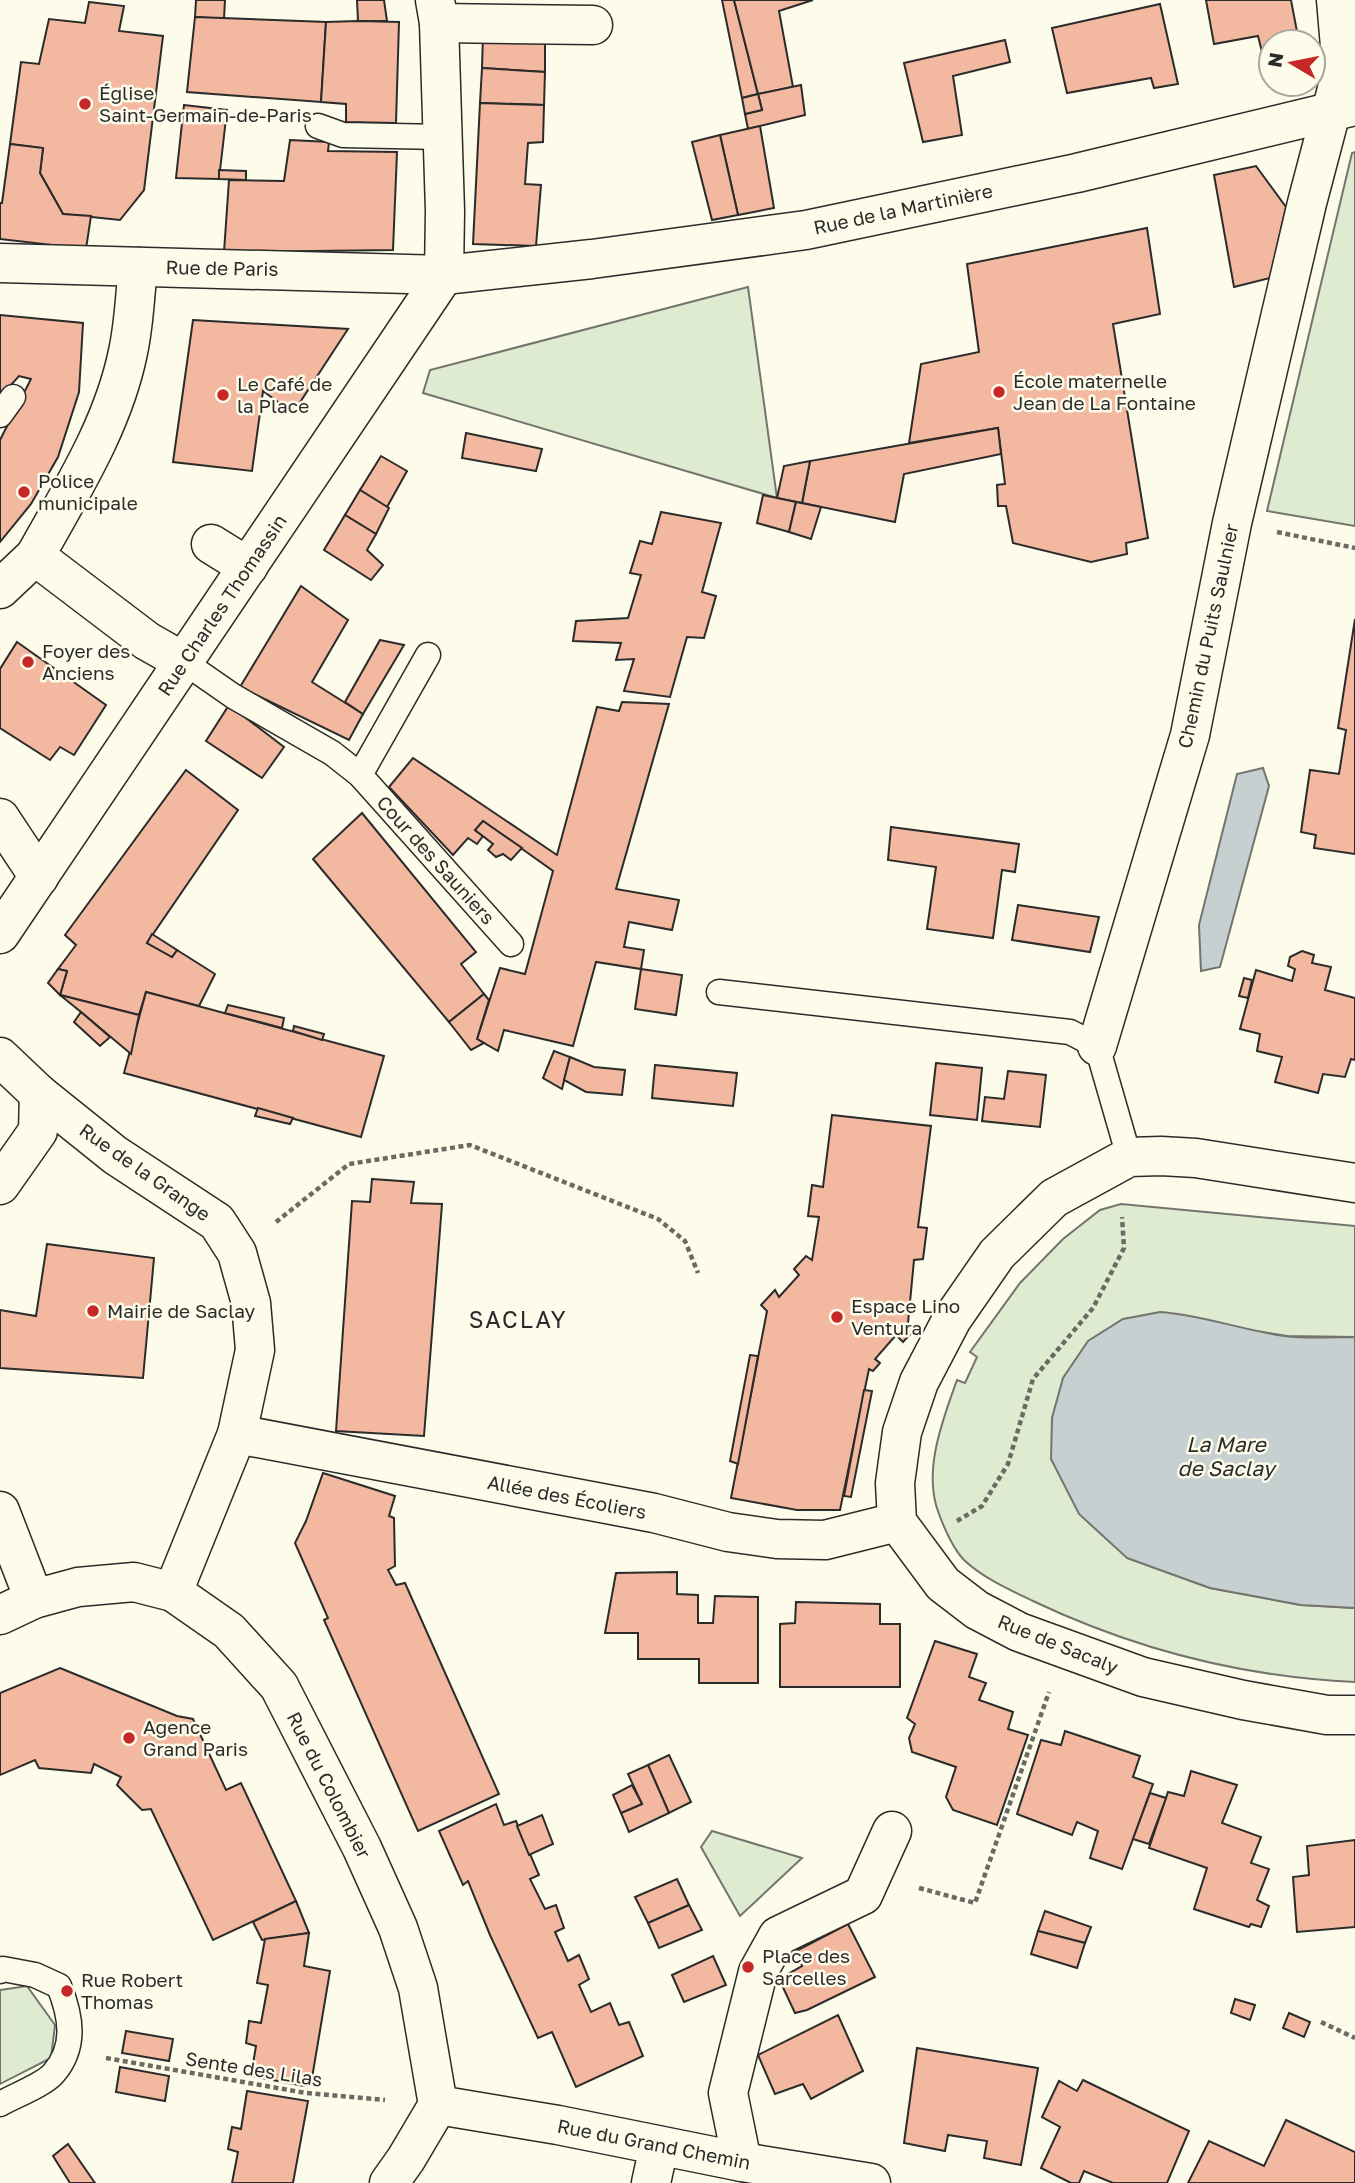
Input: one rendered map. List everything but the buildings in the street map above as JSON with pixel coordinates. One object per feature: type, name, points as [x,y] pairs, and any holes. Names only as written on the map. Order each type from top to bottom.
[{"type":"street","name":"Chemin du Puits Saulnier","points":[[1097,1046],[1190,734],[1232,523],[1307,204],[1344,108],[1336,0]]},
{"type":"street","points":[[444,275],[445,211],[437,11],[593,25]]},
{"type":"street","name":"Rue de la Martinière","points":[[444,275],[592,259],[806,230],[1077,173],[1344,108]]},
{"type":"street","name":"Rue de Paris","points":[[0,263],[444,275]]},
{"type":"street","points":[[0,589],[35,556],[94,448],[111,409],[128,352],[138,267]]},
{"type":"street","name":"Rue Charles Thomassin","points":[[0,934],[444,275]]},
{"type":"street","points":[[211,544],[248,567]]},
{"type":"street","points":[[35,556],[147,641],[184,662]]},
{"type":"street","points":[[0,818],[39,877]]},
{"type":"street","name":"Rue de la Grange","points":[[0,1057],[39,1094],[116,1155],[217,1222],[237,1253],[251,1303],[255,1350],[237,1434],[173,1592]]},
{"type":"street","points":[[0,1185],[38,1131],[39,1094]]},
{"type":"street","points":[[906,1535],[895,1483],[902,1432],[919,1382],[952,1319],[998,1254],[1054,1198],[1118,1162],[1161,1156],[1196,1158],[1355,1183]]},
{"type":"street","name":"Allée des Écoliers","points":[[237,1434],[654,1513],[728,1532],[777,1539],[825,1540],[906,1535]]},
{"type":"street","points":[[0,1511],[34,1599]]},
{"type":"street","name":"Rue de Sacaly","points":[[906,1535],[943,1584],[977,1609],[1019,1632],[1143,1677],[1327,1715],[1355,1715]]},
{"type":"street","name":"Rue du Colombier","points":[[0,1615],[34,1599],[78,1587],[134,1582],[173,1592],[229,1630],[279,1686],[362,1848],[402,1940],[418,1988],[438,2105]]},
{"type":"street","points":[[742,2162],[728,2093],[758,1972],[778,1936],[863,1895],[892,1830]]},
{"type":"street","points":[[389,2183],[438,2105]]},
{"type":"street","name":"Rue du Grand Chemin","points":[[438,2105],[558,2124],[742,2162],[871,2183]]},
{"type":"street","points":[[651,2183],[659,2146]]},
{"type":"lane","points":[[318,126],[343,135],[442,137]]},
{"type":"lane","points":[[360,775],[428,655]]},
{"type":"lane","name":"Cour des Sauniers","points":[[184,662],[233,695],[332,753],[360,775],[511,944]]},
{"type":"lane","points":[[719,992],[1070,1032],[1097,1046],[1118,1162]]},
{"type":"lane","points":[[0,2104],[52,2076],[67,2052],[70,2015],[60,1986],[35,1975],[1,1967]]},
{"type":"path","points":[[1232,523],[1355,548]]},
{"type":"path","points":[[237,1253],[349,1164],[470,1145],[658,1219],[685,1241],[698,1273]]},
{"type":"path","points":[[906,1535],[982,1506],[1008,1464],[1033,1379],[1093,1308],[1124,1248],[1118,1162]]},
{"type":"path","points":[[910,1886],[975,1903],[1064,1649]]},
{"type":"path","points":[[1321,2022],[1355,2038]]},
{"type":"path","name":"Sente des Lilas","points":[[67,2052],[306,2093],[438,2105]]},
{"type":"green space","points":[[1355,152],[1355,526],[1267,511],[1352,153]]},
{"type":"green space","points":[[748,287],[777,498],[423,393],[430,370]]},
{"type":"green space","points":[[1121,1204],[1355,1226],[1355,1337],[1287,1336],[1238,1328],[1127,1558],[1210,1588],[1301,1605],[1355,1608],[1355,1682],[1231,1667],[1190,1658],[1110,1633],[1033,1601],[988,1578],[964,1560],[946,1532],[934,1498],[936,1446],[957,1380],[965,1383],[977,1357],[970,1352],[1020,1283],[1063,1239],[1100,1210]]},
{"type":"green space","points":[[712,1831],[802,1858],[740,1916],[701,1847]]},
{"type":"green space","points":[[27,1986],[55,2025],[51,2058],[0,2084],[0,1990]]},
{"type":"water","points":[[1263,768],[1269,786],[1220,967],[1201,971],[1199,925],[1237,774]]},
{"type":"water","name":"La Mare de Saclay","points":[[1160,1312],[1284,1336],[1355,1337],[1355,1608],[1301,1605],[1210,1588],[1127,1558],[1079,1514],[1051,1459],[1052,1418],[1063,1378],[1088,1341],[1123,1319]]},
{"type":"place","name":"Église Saint-Germain-de-Paris","points":[[85,104]]},
{"type":"place","name":"École maternelle Jean de La Fontaine","points":[[999,392]]},
{"type":"place","name":"Le Café de la Place","points":[[223,395]]},
{"type":"place","name":"Police municipale","points":[[24,492]]},
{"type":"place","name":"Foyer des Anciens","points":[[28,662]]},
{"type":"place","name":"Mairie de Saclay","points":[[93,1311]]},
{"type":"place","name":"Espace Lino Ventura","points":[[837,1317]]},
{"type":"place","name":"Agence Grand Paris","points":[[129,1738]]},
{"type":"place","name":"Place des Sarcelles","points":[[748,1967]]},
{"type":"place","name":"Rue Robert Thomas","points":[[67,1991]]},
{"type":"district","name":"SACLAY","points":[[518,1320]]}]
